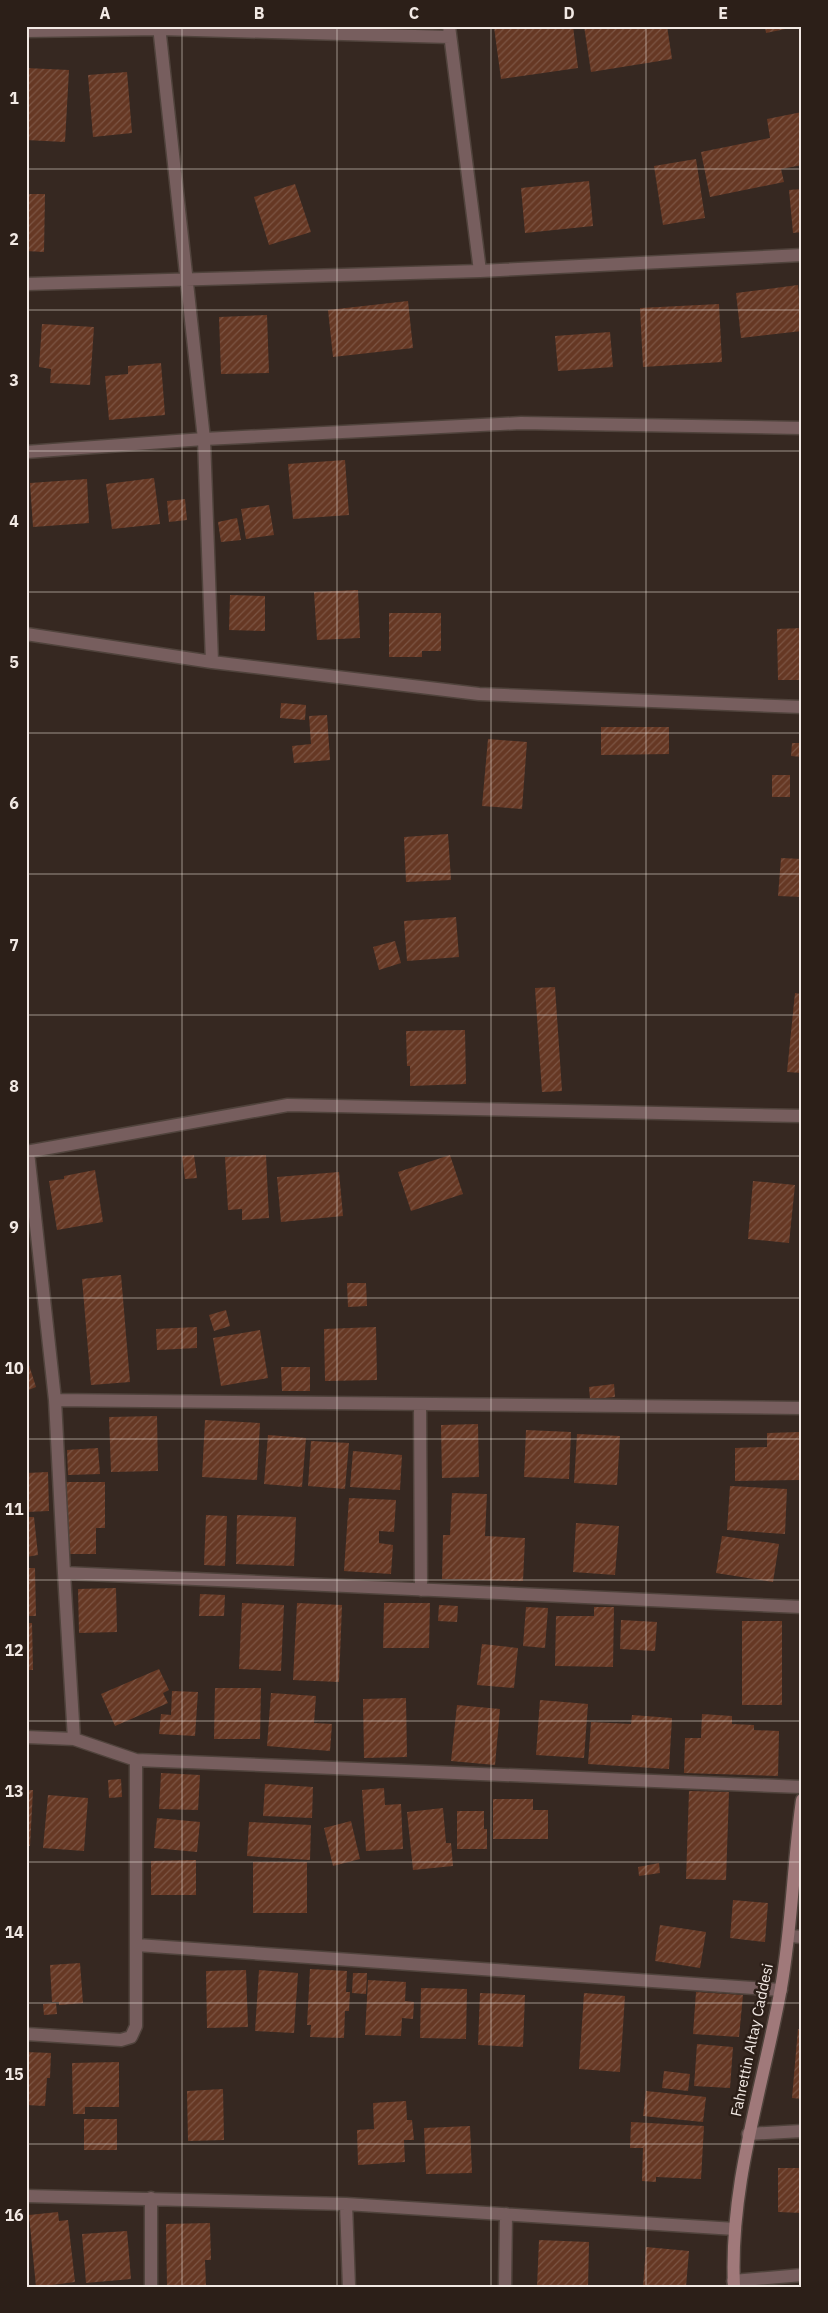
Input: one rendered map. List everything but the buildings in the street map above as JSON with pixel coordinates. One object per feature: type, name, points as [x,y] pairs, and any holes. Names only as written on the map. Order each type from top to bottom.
[{"type":"street","points":[[160,28],[204,439],[212,662]]},
{"type":"street","points":[[26,31],[160,28],[450,32],[480,271]]},
{"type":"street","points":[[26,284],[480,271],[802,255]]},
{"type":"street","points":[[26,452],[204,439],[522,423],[802,428]]},
{"type":"street","points":[[26,634],[212,662],[479,694],[802,707]]},
{"type":"street","points":[[74,1739],[55,1400],[27,1152],[288,1105],[802,1116]]},
{"type":"street","points":[[55,1400],[802,1408]]},
{"type":"street","points":[[420,1404],[421,1590]]},
{"type":"street","points":[[64,1573],[802,1607]]},
{"type":"street","points":[[26,1737],[74,1739],[136,1760],[802,1787]]},
{"type":"street","points":[[26,2034],[120,2040],[130,2037],[136,2026],[136,1760]]},
{"type":"street","name":"Fahrettin Altay Caddesi","points":[[734,2284],[735,2229],[748,2134],[781,1990],[796,1936],[802,1800]]},
{"type":"street","points":[[137,1945],[781,1990]]},
{"type":"street","points":[[748,2134],[802,2131]]},
{"type":"street","points":[[26,2196],[346,2204],[735,2229]]},
{"type":"street","points":[[151,2198],[151,2287]]},
{"type":"street","points":[[346,2204],[349,2287]]},
{"type":"street","points":[[505,2287],[506,2214]]},
{"type":"street","points":[[734,2284],[802,2275]]}]
